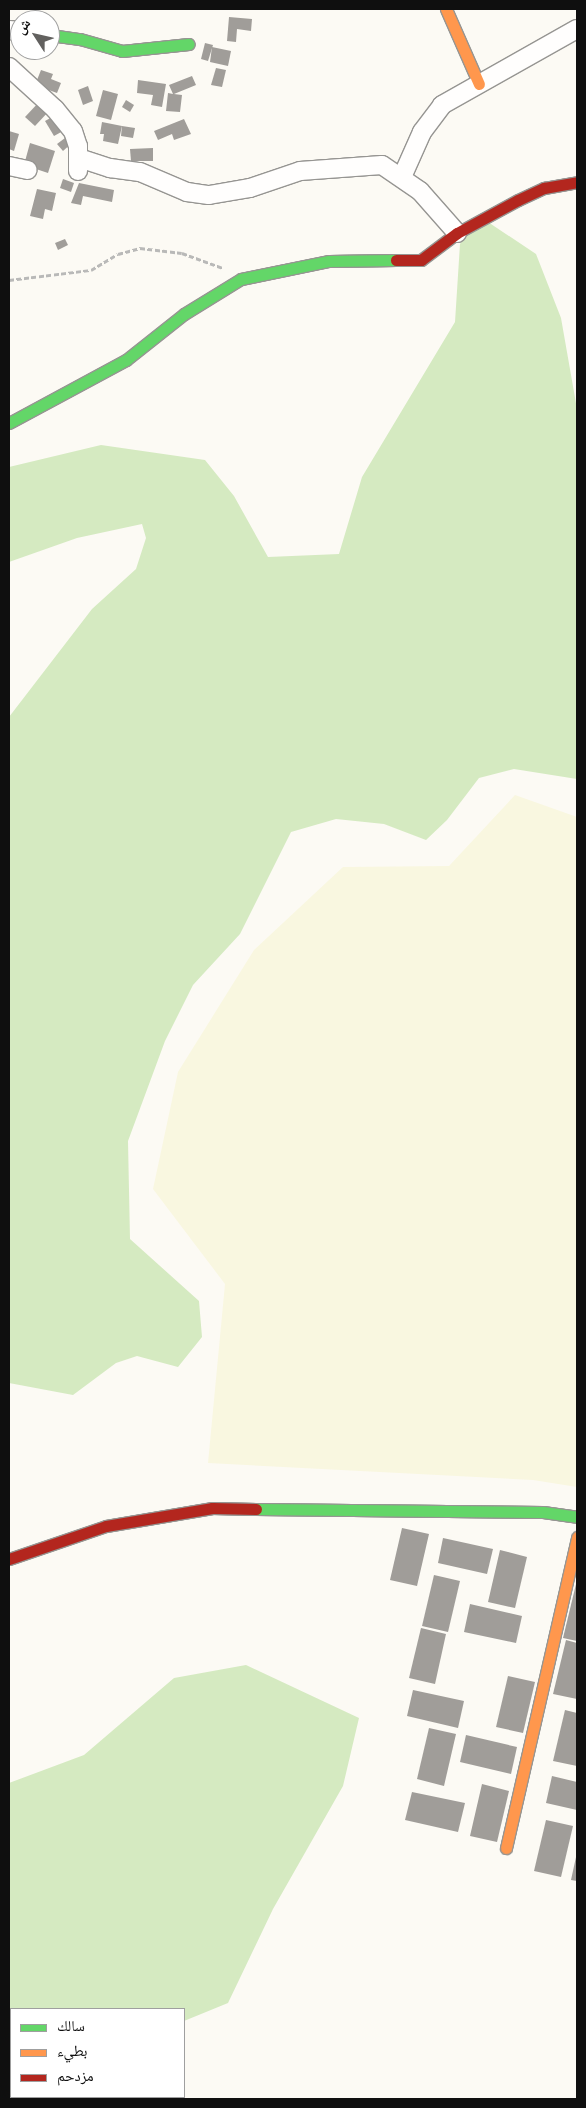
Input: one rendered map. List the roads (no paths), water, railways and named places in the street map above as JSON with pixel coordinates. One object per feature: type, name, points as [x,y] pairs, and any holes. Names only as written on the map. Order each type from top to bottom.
[{"type":"street","points":[[446,9],[479,84]]},
{"type":"street","points":[[402,176],[435,112],[479,84],[520,64],[577,29]]},
{"type":"street","points":[[60,36],[80,39],[122,51],[189,44]]},
{"type":"street","points":[[9,67],[66,121],[77,141],[79,164],[140,172],[161,183],[199,194],[219,195],[250,188],[300,171],[382,165],[402,176],[430,201],[458,233]]},
{"type":"street","points":[[9,166],[28,170]]},
{"type":"street","points":[[9,423],[126,360],[184,314],[241,279],[329,261],[421,260],[458,233],[544,188],[577,182]]},
{"type":"street","points":[[9,1559],[106,1526],[212,1508],[542,1512],[577,1517]]},
{"type":"street","points":[[506,1848],[577,1538]]}]
